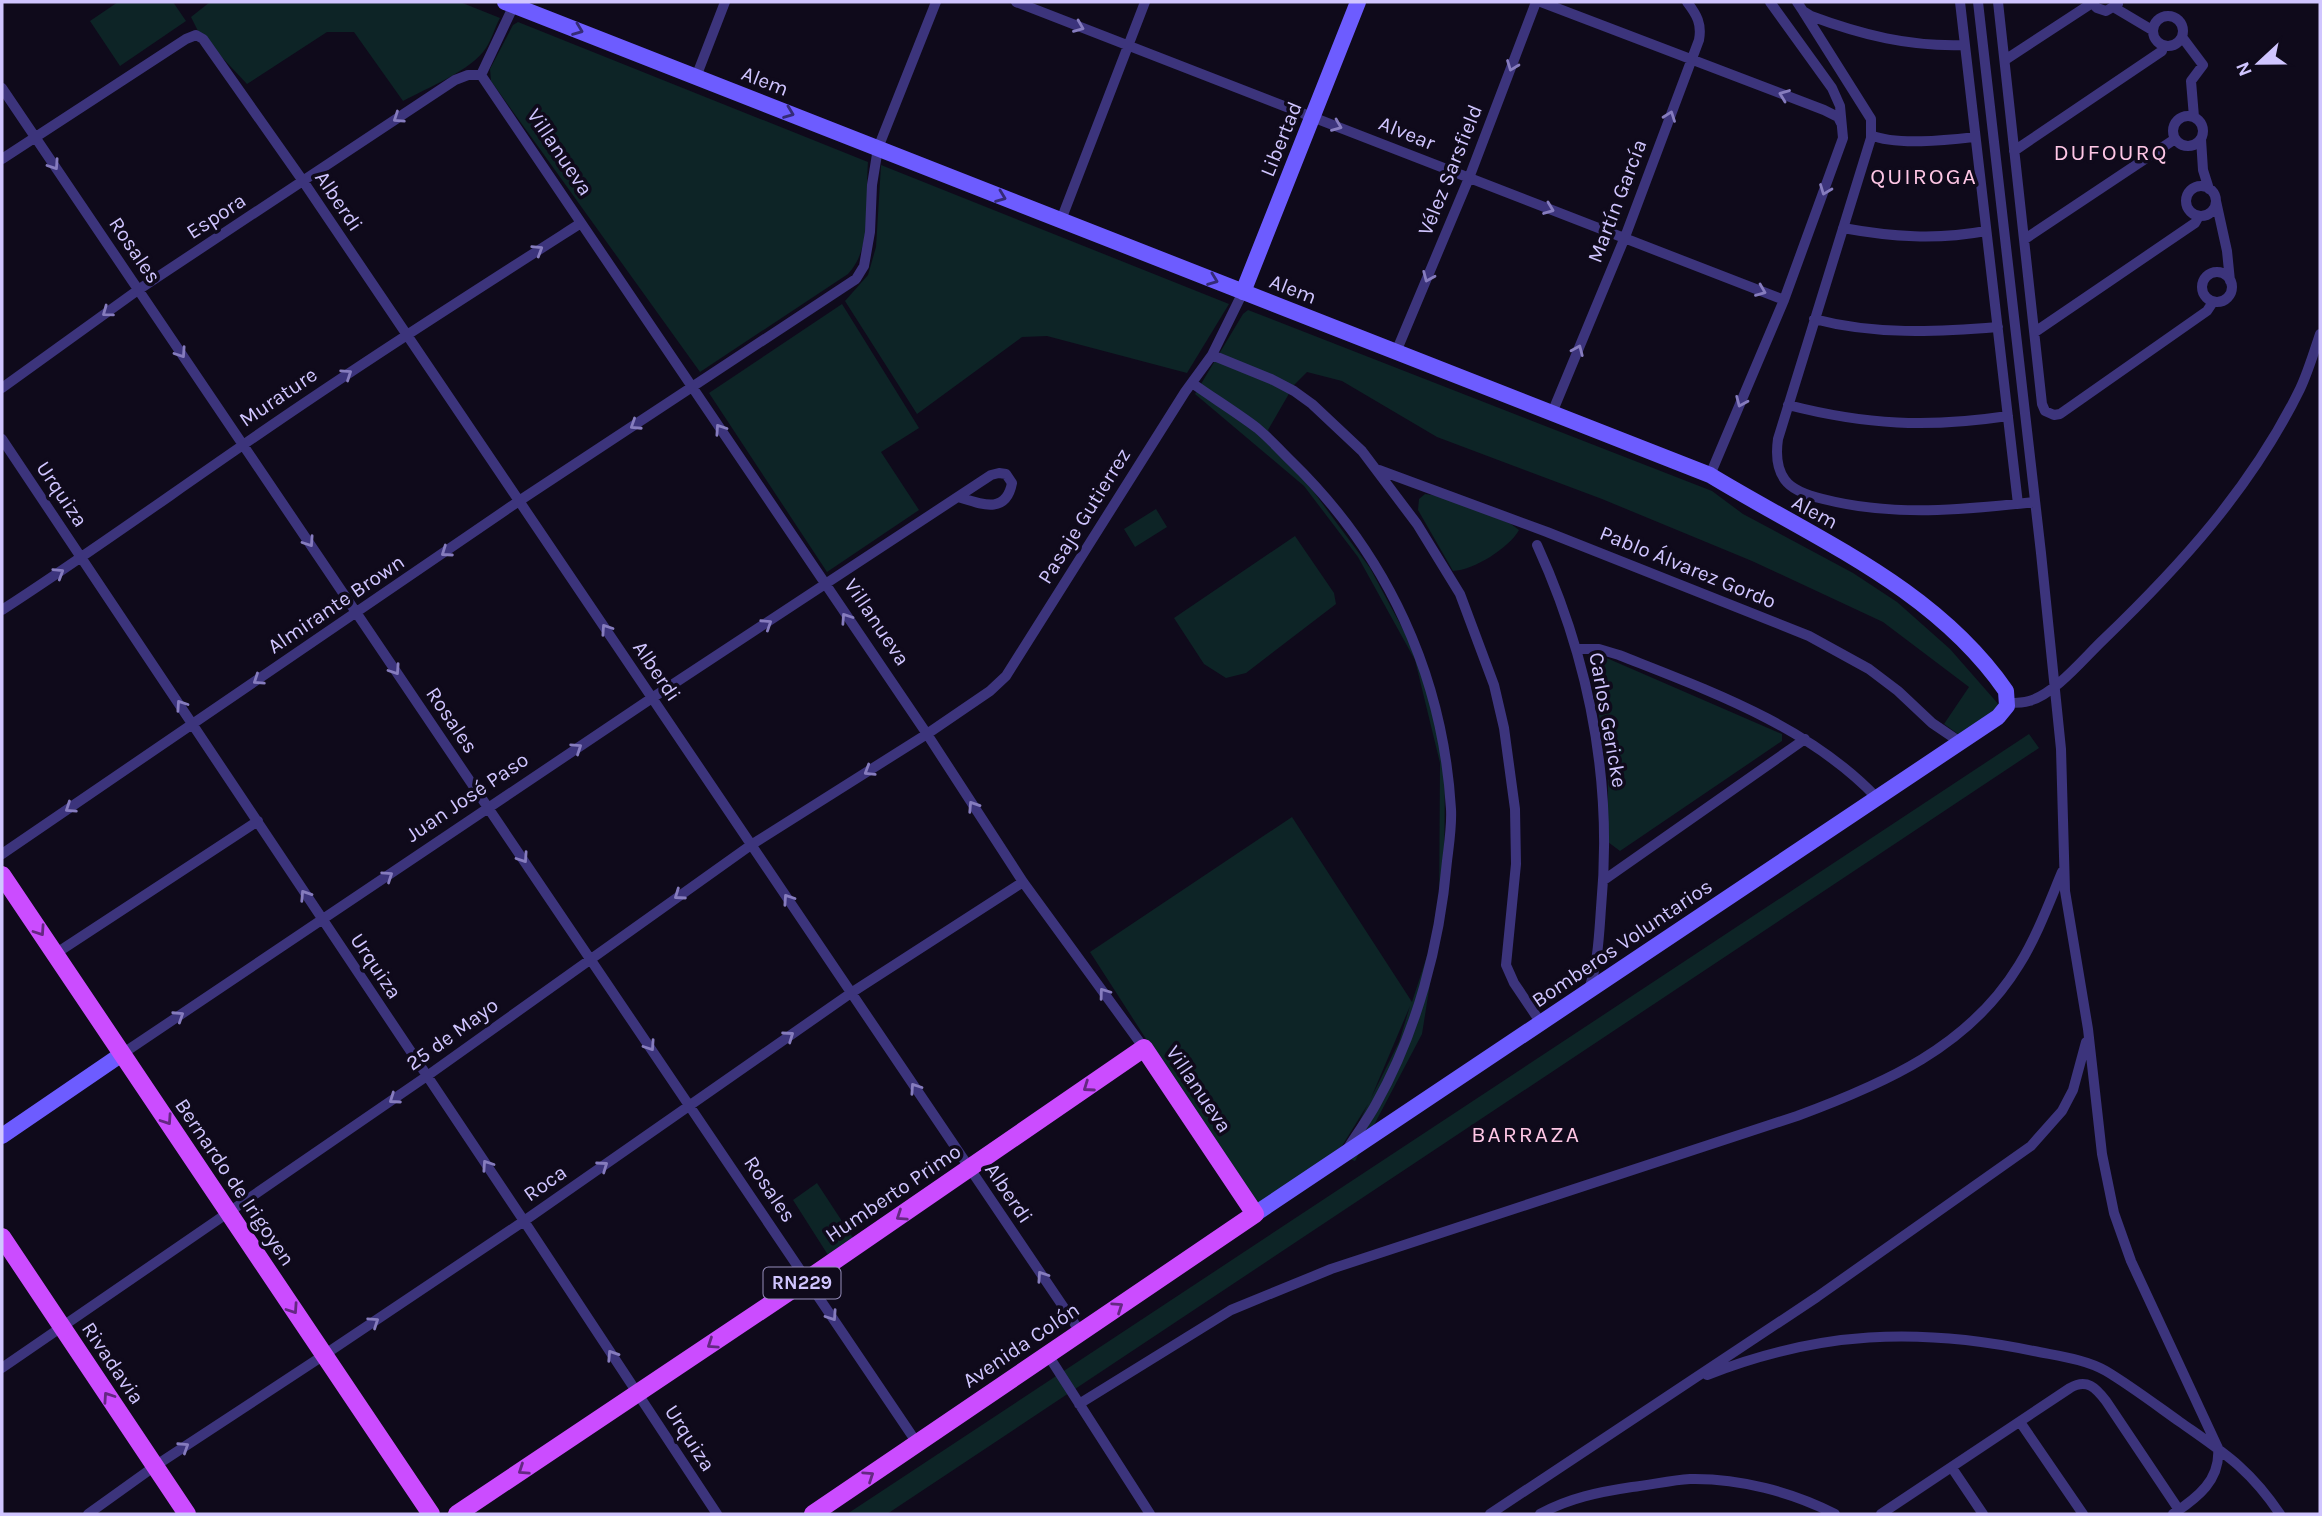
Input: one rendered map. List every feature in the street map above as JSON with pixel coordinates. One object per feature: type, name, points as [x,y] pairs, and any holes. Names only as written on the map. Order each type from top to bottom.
[{"type":"main road","name":"Libertad","points":[[1243,292],[1358,2]]},
{"type":"main road","name":"Alem","points":[[511,3],[1710,475],[1893,581],[1969,648],[2004,688],[2008,703]]},
{"type":"main road","name":"Bomberos Voluntarios","points":[[1255,1214],[2001,715],[2008,703]]},
{"type":"main road","name":"Bernardo de Irigoyen","points":[[2,875],[431,1514]]},
{"type":"main road","name":"Humberto Primo","points":[[457,1514],[808,1279],[1144,1048]]},
{"type":"main road","name":"Villanueva","points":[[1144,1048],[1255,1214]]},
{"type":"main road","name":"Juan José Paso","points":[[2,1136],[122,1054]]},
{"type":"main road","name":"Avenida Colón","points":[[813,1514],[1255,1214]]},
{"type":"main road","name":"Rivadavia","points":[[2,1237],[187,1514]]},
{"type":"street","points":[[696,77],[725,2]]},
{"type":"street","name":"Almirante Brown","points":[[2,854],[519,501],[856,279],[864,266],[870,232],[872,185],[878,148],[936,2]]},
{"type":"street","name":"Alvear","points":[[1016,2],[1784,300]]},
{"type":"street","points":[[1061,220],[1145,2]]},
{"type":"street","points":[[1539,2],[1824,110],[1838,117],[1842,125]]},
{"type":"street","name":"Vélez Sarsfield","points":[[1396,352],[1539,2]]},
{"type":"street","name":"Martín García","points":[[1552,413],[1625,237],[1691,60],[1701,29],[1697,16],[1687,2]]},
{"type":"street","points":[[1710,475],[1784,300],[1843,138],[1840,106],[1832,88],[1770,2]]},
{"type":"street","points":[[1960,2],[2018,504]]},
{"type":"street","points":[[1886,1513],[2070,1388],[2084,1383],[2094,1386],[2099,1392],[2176,1512],[2208,1486],[2216,1474],[2220,1460],[2218,1448],[2131,1261],[2114,1213],[2102,1154],[2088,1029],[2063,869],[2062,771],[2054,687],[1978,2]]},
{"type":"street","points":[[1998,2],[2042,404],[2045,411],[2054,415],[2060,414],[2207,311],[2213,302]]},
{"type":"street","points":[[481,75],[511,3]]},
{"type":"street","points":[[2005,60],[2092,3],[2101,10],[2117,5],[2152,30],[2156,41],[2163,46],[2173,46],[2182,37]]},
{"type":"street","points":[[1800,6],[1811,16],[1870,36],[1918,44],[1965,45]]},
{"type":"street","points":[[1800,6],[1871,119],[1871,135],[1777,439],[1779,466],[1789,484],[1813,496],[1861,507],[1937,512],[2035,502]]},
{"type":"street","points":[[2152,30],[2157,20],[2171,16],[2182,25],[2182,37],[2203,65],[2191,81],[2194,117],[2203,129],[2203,170],[2216,201],[2227,251],[2230,281],[2230,295],[2223,301],[2213,302]]},
{"type":"street","name":"Alberdi","points":[[35,137],[186,39],[196,35],[207,43],[1081,1333]]},
{"type":"street","points":[[2014,151],[2162,51],[2163,46]]},
{"type":"street","name":"Espora","points":[[2,388],[138,290],[455,80],[468,75],[481,75]]},
{"type":"street","name":"Villanueva","points":[[481,75],[1023,882],[1144,1048]]},
{"type":"street","name":"Rosales","points":[[2,88],[917,1443]]},
{"type":"street","points":[[2194,117],[2185,116],[2176,121],[2173,130],[2175,139],[2188,146],[2193,146],[2201,139]]},
{"type":"street","points":[[1871,135],[1887,139],[1931,141],[1976,137]]},
{"type":"street","points":[[2,159],[35,137]]},
{"type":"street","points":[[2025,239],[2175,139]]},
{"type":"street","points":[[2199,216],[2188,208],[2188,195],[2198,187],[2209,189]]},
{"type":"street","points":[[2035,332],[2195,223],[2199,216],[2212,212],[2216,201]]},
{"type":"street","name":"Murature","points":[[2,610],[83,558],[243,444],[406,334],[580,223]]},
{"type":"street","points":[[1843,228],[1910,237],[1945,237],[1986,231]]},
{"type":"street","points":[[2213,302],[2203,292],[2205,278],[2218,272],[2230,281]]},
{"type":"street","name":"Pasaje Gutierrez","points":[[926,734],[990,691],[1006,676],[1212,355],[1243,292]]},
{"type":"street","points":[[1814,319],[1845,326],[1900,331],[1997,327]]},
{"type":"street","points":[[2008,703],[2033,700],[2054,687],[2150,594],[2211,527],[2278,430],[2301,387],[2320,334]]},
{"type":"street","points":[[1212,355],[1294,391],[1341,430],[1378,470],[1417,524],[1460,594],[1494,685],[1515,809],[1516,864],[1506,965],[1514,983],[1541,1023]]},
{"type":"street","points":[[1192,383],[1258,429],[1307,477],[1354,532],[1409,626],[1431,689],[1440,728],[1451,811],[1444,895],[1433,949],[1414,1018],[1388,1082],[1346,1151],[1333,1162]]},
{"type":"street","points":[[1788,405],[1831,416],[1895,423],[2008,416]]},
{"type":"street","name":"Urquiza","points":[[2,439],[717,1514]]},
{"type":"street","name":"Pablo Álvarez Gordo","points":[[1378,470],[1548,532],[1809,636],[1869,669],[1898,691],[1932,723],[1960,742]]},
{"type":"street","name":"Juan José Paso","points":[[122,1054],[488,807],[991,475],[1006,474],[1012,483],[1010,494],[1004,502],[991,505],[958,497]]},
{"type":"street","name":"Carlos Gericke","points":[[1537,545],[1557,589],[1577,649],[1601,760],[1604,880],[1594,975],[1587,992]]},
{"type":"street","points":[[1577,649],[1599,649],[1653,668],[1743,707],[1827,752],[1877,797]]},
{"type":"street","name":"25 de Mayo","points":[[2,1368],[427,1076],[751,845],[926,734]]},
{"type":"street","points":[[1604,880],[1805,739]]},
{"type":"street","points":[[55,954],[258,821]]},
{"type":"street","points":[[1079,1404],[1205,1325],[1259,1297],[1331,1269],[1797,1116],[1860,1092],[1910,1068],[1950,1042],[1987,1009],[1997,996],[2030,946],[2063,869]]},
{"type":"street","name":"Roca","points":[[88,1514],[155,1466],[524,1221],[851,993],[1023,882]]},
{"type":"street","points":[[1490,1514],[1817,1297],[2031,1146],[2062,1111],[2073,1090],[2088,1029]]},
{"type":"street","points":[[1685,1384],[1768,1354],[1803,1346],[1849,1339],[1909,1335],[1989,1342],[2075,1360],[2105,1371],[2218,1448],[2261,1486],[2280,1514]]},
{"type":"street","points":[[1048,1355],[1150,1514]]},
{"type":"street","points":[[2020,1422],[2083,1514]]},
{"type":"street","points":[[1952,1468],[1983,1514]]},
{"type":"street","points":[[1540,1514],[1576,1497],[1690,1479],[1729,1482],[1774,1491],[1803,1499],[1835,1514]]},
{"type":"green space","points":[[118,2],[173,2],[186,21],[120,66],[90,21]]},
{"type":"green space","points":[[210,2],[460,2],[500,18],[486,48],[470,64],[403,101],[354,32],[327,32],[247,84],[199,33],[191,17]]},
{"type":"green space","points":[[518,22],[868,162],[865,236],[862,250],[848,274],[700,372],[491,81],[490,69],[513,25]]},
{"type":"green space","points":[[881,165],[1229,304],[1187,373],[1047,336],[1022,337],[917,414],[845,301],[868,275],[876,247]]},
{"type":"green space","points":[[842,304],[919,428],[881,452],[919,510],[827,572],[709,393]]},
{"type":"green space","points":[[1248,310],[1712,491],[1743,514],[1853,573],[1897,602],[1950,649],[2000,706],[1960,735],[1944,724],[1969,687],[1883,622],[1752,561],[1602,499],[1437,437],[1342,381],[1307,372],[1294,385],[1268,430],[1370,568],[1420,661],[1445,766],[1444,895],[1422,1034],[1355,1161],[1342,1156],[1368,1104],[1342,1146],[1255,1208],[1090,952],[1292,817],[1412,1002],[1439,919],[1440,763],[1415,660],[1358,557],[1304,486],[1195,394]],"holes":[[[1410,1006],[1399,1042],[1371,1098]]]},
{"type":"green space","points":[[1425,494],[1446,497],[1511,524],[1519,530],[1490,557],[1471,567],[1453,571],[1418,510],[1419,499]]},
{"type":"green space","points":[[1156,509],[1167,527],[1135,547],[1124,529]]},
{"type":"green space","points":[[1295,536],[1334,593],[1336,604],[1246,673],[1226,678],[1204,664],[1174,618]]},
{"type":"green space","points":[[1592,656],[1602,656],[1782,734],[1782,741],[1620,851],[1608,842],[1608,763],[1589,663]]},
{"type":"green space","points":[[2029,734],[2039,748],[887,1514],[847,1514]]},
{"type":"green space","points":[[817,1183],[853,1238],[828,1255],[793,1200]]},
{"type":"district","name":"DUFOURQ","points":[[2111,152]]},
{"type":"district","name":"QUIROGA","points":[[1924,176]]},
{"type":"district","name":"BARRAZA","points":[[1526,1134]]}]
